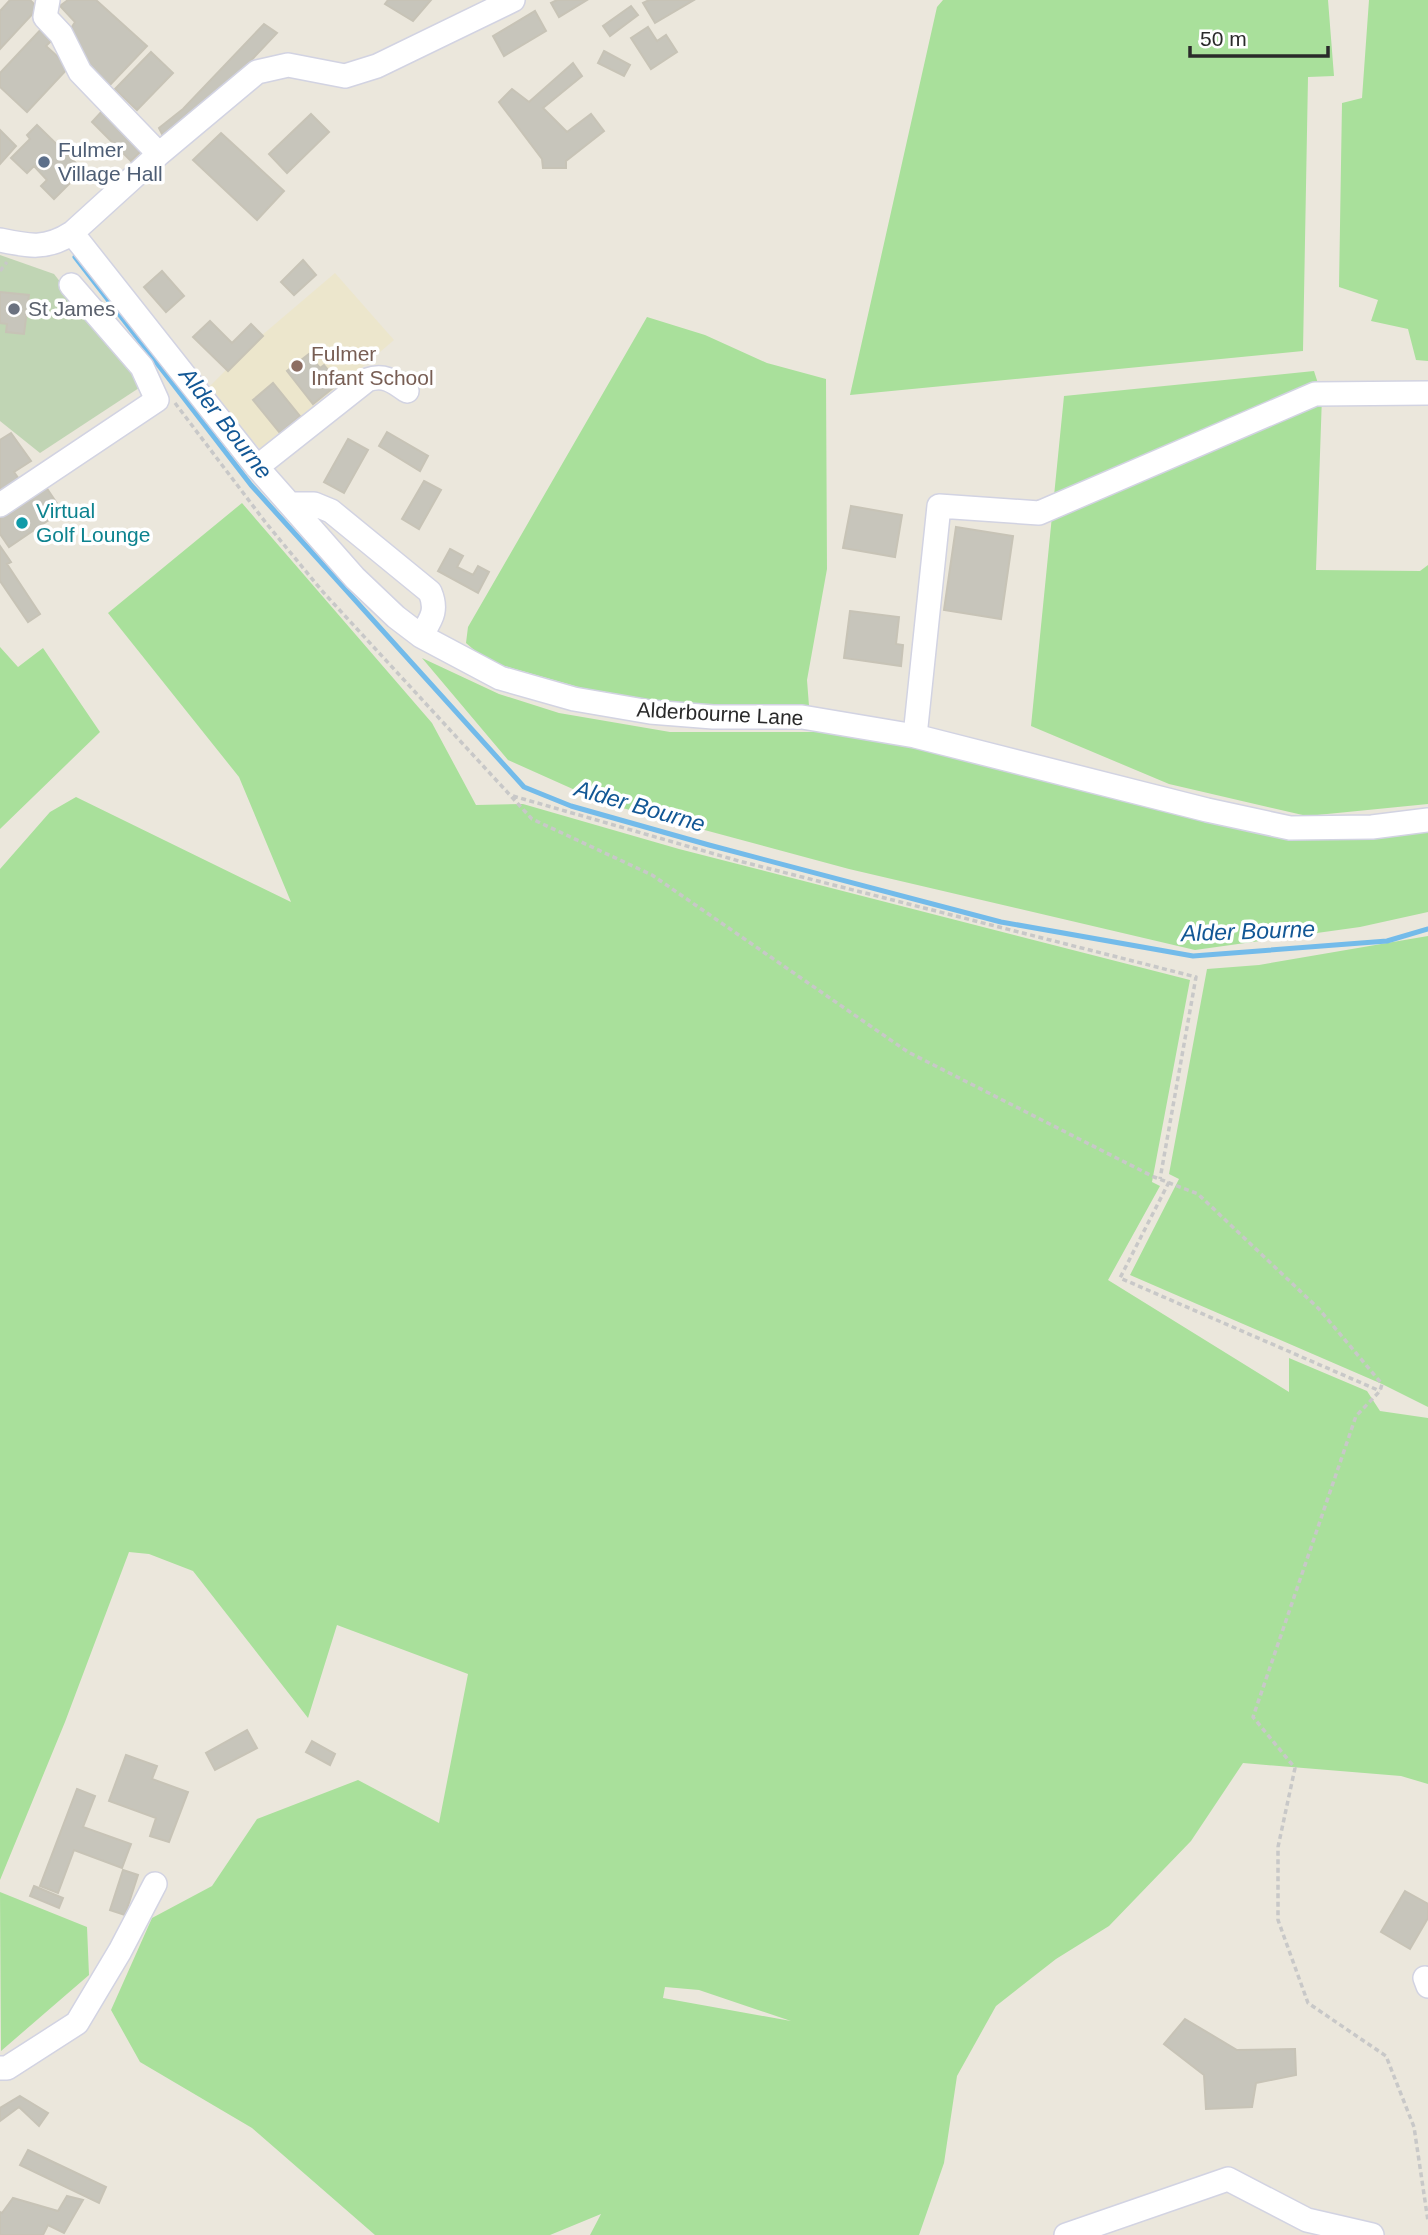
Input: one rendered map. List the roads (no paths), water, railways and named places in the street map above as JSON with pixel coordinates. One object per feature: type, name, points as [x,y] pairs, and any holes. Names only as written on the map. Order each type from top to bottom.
[{"type":"street","points":[[48,0],[45,17],[61,34],[80,72],[159,154]]},
{"type":"street","points":[[0,240],[30,246],[59,242],[257,72],[288,65],[345,76],[377,66],[513,0]]},
{"type":"street","name":"Alderbourne Lane","points":[[72,233],[257,467],[355,578],[396,617],[421,636],[500,678],[574,699],[650,712],[802,718],[915,736],[1207,810],[1290,828],[1372,827],[1428,820]]},
{"type":"street","points":[[0,505],[156,400],[142,367],[71,285]]},
{"type":"street","points":[[257,467],[367,380],[385,377],[407,391]]},
{"type":"street","points":[[915,736],[939,506],[1039,513],[1315,394],[1428,393]]},
{"type":"street","points":[[289,504],[314,504],[331,511],[430,592],[435,603],[432,617],[421,636]]},
{"type":"street","points":[[0,2068],[7,2068],[76,2023],[120,1951],[155,1884]]},
{"type":"street","points":[[1066,2235],[1228,2179],[1307,2220],[1372,2235]]},
{"type":"waterway","name":"Alder Bourne","points":[[75,257],[251,485],[524,787],[571,806],[1001,922],[1193,956],[1387,941],[1428,929]]},
{"type":"place","name":"Fulmer Village Hall","points":[[44,162]]},
{"type":"place","name":"St James","points":[[14,309]]},
{"type":"place","name":"Fulmer Infant School","points":[[297,366]]},
{"type":"place","name":"Virtual Golf Lounge","points":[[22,523]]}]
